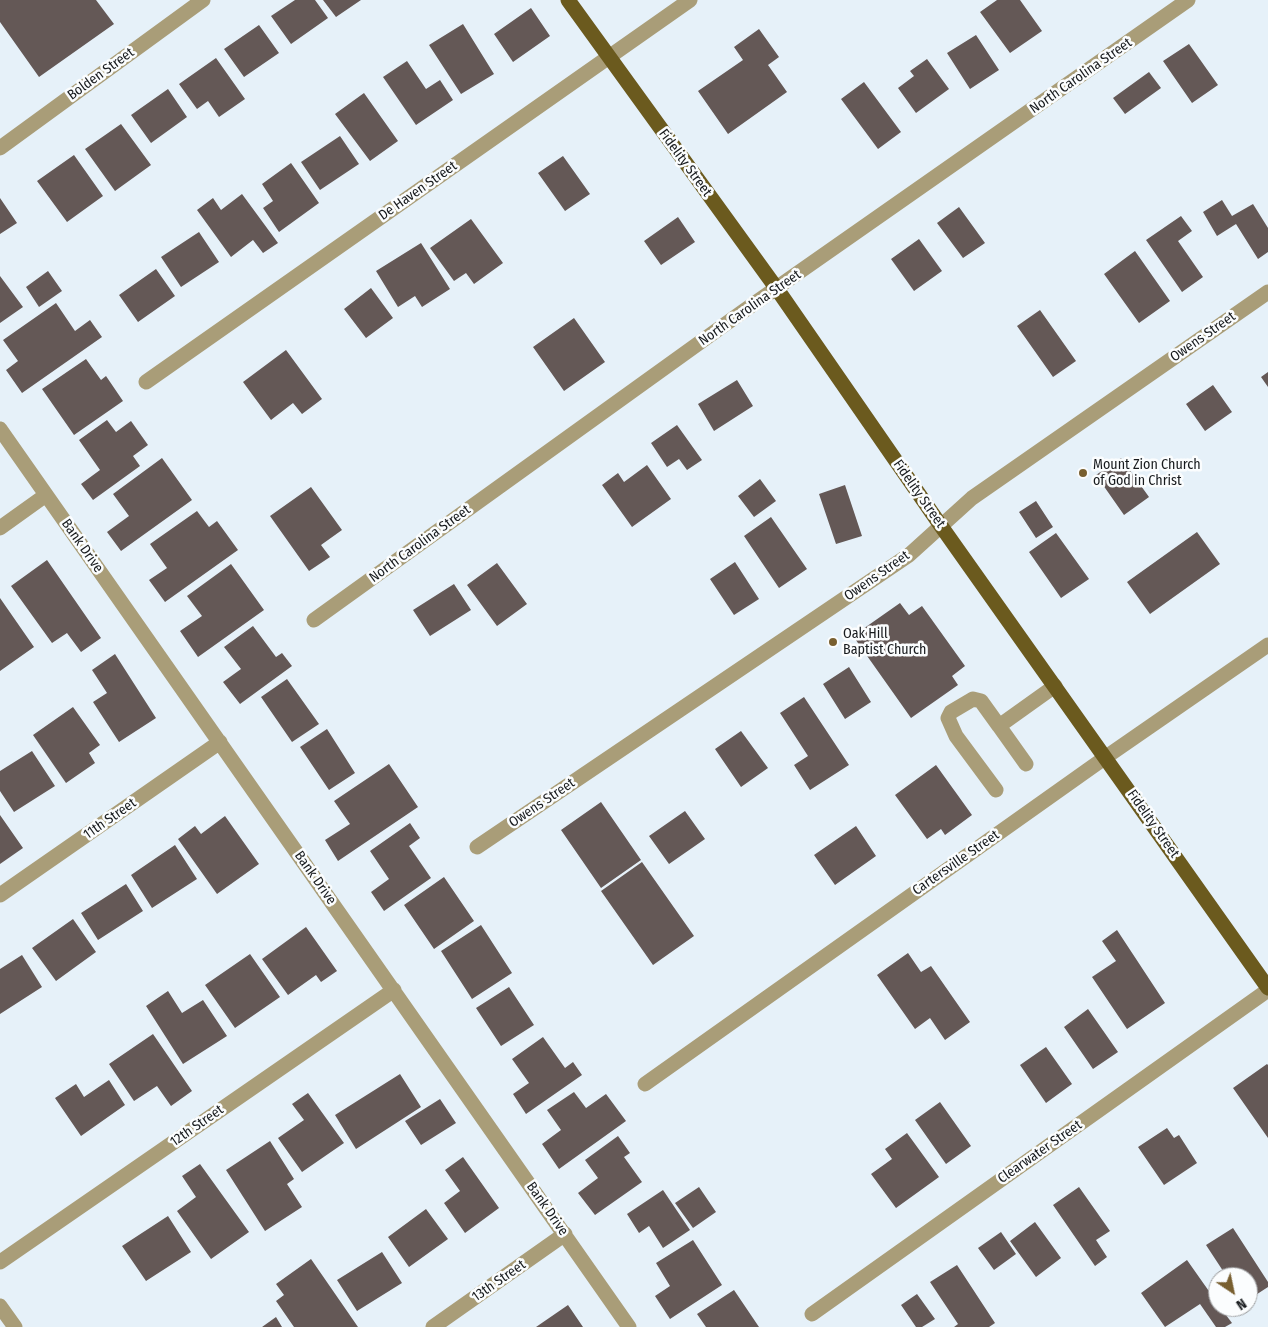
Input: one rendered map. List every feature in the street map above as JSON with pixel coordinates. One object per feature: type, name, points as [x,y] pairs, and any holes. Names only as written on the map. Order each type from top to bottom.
[{"type":"main road","name":"Fidelity Street","points":[[568,0],[777,289],[941,526],[1106,757],[1268,989]]},
{"type":"street","name":"Bolden Street","points":[[0,148],[202,0]]},
{"type":"street","name":"De Haven Street","points":[[146,382],[690,0]]},
{"type":"street","name":"North Carolina Street","points":[[314,620],[777,289],[1188,0]]},
{"type":"street","name":"Owens Street","points":[[477,847],[910,555],[972,498],[1268,292]]},
{"type":"street","name":"Bank Drive","points":[[0,429],[629,1327]]},
{"type":"street","points":[[0,528],[46,495]]},
{"type":"street","name":"Cartersville Street","points":[[645,1084],[1106,757],[1268,645]]},
{"type":"street","points":[[999,726],[1055,686]]},
{"type":"street","points":[[996,790],[956,736],[948,718],[951,712],[973,699],[982,701],[1026,764]]},
{"type":"street","name":"11th Street","points":[[0,895],[220,742]]},
{"type":"street","name":"Clearwater Street","points":[[812,1314],[1268,989]]},
{"type":"street","name":"12th Street","points":[[0,1262],[394,990]]},
{"type":"street","name":"13th Street","points":[[433,1327],[565,1234]]},
{"type":"street","points":[[0,1306],[15,1327]]},
{"type":"building","points":[[0,0],[96,0],[114,24],[39,77],[0,22]]},
{"type":"building","points":[[295,0],[315,0],[328,18],[291,44],[271,16]]},
{"type":"building","points":[[323,0],[361,0],[336,17]]},
{"type":"building","points":[[997,0],[1020,0],[1042,31],[1010,53],[980,12]]},
{"type":"building","points":[[531,8],[550,36],[513,62],[494,34]]},
{"type":"building","points":[[463,24],[494,74],[461,94],[429,45]]},
{"type":"building","points":[[259,25],[279,53],[244,77],[224,49]]},
{"type":"building","points":[[759,29],[779,57],[768,65],[787,92],[728,134],[698,91],[743,60],[734,47]]},
{"type":"building","points":[[976,35],[999,70],[970,89],[947,53]]},
{"type":"building","points":[[1189,44],[1218,85],[1192,103],[1163,61]]},
{"type":"building","points":[[216,58],[245,99],[219,117],[208,101],[197,109],[179,84]]},
{"type":"building","points":[[927,59],[949,89],[916,113],[898,88],[914,76],[910,71]]},
{"type":"building","points":[[407,61],[426,89],[440,80],[453,100],[416,125],[383,77]]},
{"type":"building","points":[[1149,72],[1161,88],[1125,114],[1113,98]]},
{"type":"building","points":[[864,82],[901,132],[878,149],[841,99]]},
{"type":"building","points":[[168,89],[187,117],[151,143],[131,115]]},
{"type":"building","points":[[364,93],[398,141],[370,161],[335,114]]},
{"type":"building","points":[[121,124],[151,165],[115,191],[85,149]]},
{"type":"building","points":[[340,136],[359,164],[320,190],[301,162]]},
{"type":"building","points":[[74,155],[103,196],[67,222],[37,181]]},
{"type":"building","points":[[563,156],[590,194],[565,211],[538,173]]},
{"type":"building","points":[[291,163],[319,203],[279,232],[263,208],[273,201],[262,184]]},
{"type":"building","points":[[242,194],[278,243],[263,253],[253,240],[231,257],[197,210],[213,198],[221,210]]},
{"type":"building","points":[[0,198],[17,223],[0,234]]},
{"type":"building","points":[[1222,200],[1232,216],[1253,204],[1268,228],[1268,252],[1258,259],[1236,224],[1217,236],[1203,212]]},
{"type":"building","points":[[959,207],[985,243],[963,258],[937,223]]},
{"type":"building","points":[[1181,216],[1192,231],[1178,241],[1203,277],[1182,292],[1146,240]]},
{"type":"building","points":[[678,217],[695,242],[661,265],[644,241]]},
{"type":"building","points":[[471,219],[503,263],[474,284],[466,273],[454,281],[430,248]]},
{"type":"building","points":[[199,232],[219,262],[181,287],[161,257]]},
{"type":"building","points":[[919,239],[942,271],[914,291],[891,259]]},
{"type":"building","points":[[421,243],[450,289],[422,307],[415,296],[398,307],[376,271]]},
{"type":"building","points":[[1135,251],[1170,301],[1139,323],[1104,274]]},
{"type":"building","points":[[156,269],[175,296],[138,322],[119,295]]},
{"type":"building","points":[[48,271],[62,291],[39,307],[26,287]]},
{"type":"building","points":[[0,276],[23,307],[0,323]]},
{"type":"building","points":[[371,288],[393,318],[366,338],[344,309]]},
{"type":"building","points":[[56,303],[75,331],[90,320],[102,337],[22,393],[6,370],[18,361],[3,340]]},
{"type":"building","points":[[1040,310],[1076,361],[1053,377],[1017,326]]},
{"type":"building","points":[[574,318],[605,362],[564,391],[533,347]]},
{"type":"building","points":[[286,350],[322,399],[302,414],[293,403],[271,420],[243,382]]},
{"type":"building","points":[[86,359],[101,380],[106,376],[123,401],[74,435],[42,389]]},
{"type":"building","points":[[1268,372],[1268,387],[1261,377]]},
{"type":"building","points":[[737,380],[753,406],[714,431],[698,404]]},
{"type":"building","points":[[1213,385],[1232,412],[1205,431],[1186,404]]},
{"type":"building","points":[[107,420],[116,432],[131,421],[148,445],[133,456],[140,466],[93,500],[81,484],[100,470],[79,440]]},
{"type":"building","points":[[677,425],[702,460],[687,470],[679,459],[667,467],[651,443]]},
{"type":"building","points":[[162,458],[192,500],[121,551],[107,532],[129,516],[113,494]]},
{"type":"building","points":[[1121,458],[1149,497],[1124,515],[1096,475]]},
{"type":"building","points":[[647,465],[671,499],[632,527],[602,485],[618,473],[624,482]]},
{"type":"building","points":[[760,479],[776,501],[754,517],[738,496]]},
{"type":"building","points":[[845,485],[862,536],[836,544],[819,494]]},
{"type":"building","points":[[311,487],[342,530],[321,545],[330,557],[309,571],[270,516]]},
{"type":"building","points":[[1036,501],[1053,527],[1036,538],[1019,512]]},
{"type":"building","points":[[197,511],[209,527],[217,521],[238,550],[165,602],[149,580],[167,568],[150,544]]},
{"type":"building","points":[[771,517],[807,569],[779,588],[744,536]]},
{"type":"building","points":[[1197,532],[1220,564],[1150,614],[1127,582]]},
{"type":"building","points":[[1056,533],[1089,579],[1061,598],[1029,552]]},
{"type":"building","points":[[47,560],[101,638],[81,652],[67,633],[52,643],[11,586]]},
{"type":"building","points":[[735,562],[759,599],[734,615],[710,579]]},
{"type":"building","points":[[497,563],[527,604],[497,626],[467,585]]},
{"type":"building","points":[[231,564],[264,610],[198,657],[180,631],[202,616],[187,596]]},
{"type":"building","points":[[454,584],[471,610],[430,636],[413,610]]},
{"type":"building","points":[[0,598],[34,647],[0,671]]},
{"type":"building","points":[[900,603],[909,615],[922,606],[965,666],[952,676],[958,685],[911,718],[853,636]]},
{"type":"building","points":[[253,626],[276,657],[282,653],[292,666],[240,704],[223,682],[241,669],[224,647]]},
{"type":"building","points":[[115,654],[156,718],[119,742],[93,702],[107,693],[92,670]]},
{"type":"building","points":[[849,667],[871,702],[845,719],[823,684]]},
{"type":"building","points":[[287,679],[319,724],[292,742],[261,697]]},
{"type":"building","points":[[804,697],[849,765],[810,790],[794,765],[808,756],[780,713]]},
{"type":"building","points":[[73,707],[100,745],[89,753],[95,763],[66,783],[33,735]]},
{"type":"building","points":[[327,729],[355,773],[329,790],[300,747]]},
{"type":"building","points":[[741,731],[768,768],[741,787],[715,749]]},
{"type":"building","points":[[32,751],[55,786],[14,812],[0,791],[0,771]]},
{"type":"building","points":[[389,764],[418,807],[338,861],[325,840],[350,824],[334,801]]},
{"type":"building","points":[[936,765],[972,815],[945,835],[941,829],[927,839],[895,795]]},
{"type":"building","points":[[601,802],[641,860],[601,888],[561,830]]},
{"type":"building","points":[[685,811],[705,839],[669,864],[649,836]]},
{"type":"building","points":[[0,815],[23,848],[0,864]]},
{"type":"building","points":[[225,816],[259,864],[217,894],[178,839],[195,826],[201,834]]},
{"type":"building","points":[[410,823],[420,838],[409,846],[431,878],[384,911],[371,892],[389,879],[370,851]]},
{"type":"building","points":[[856,826],[876,856],[835,885],[814,855]]},
{"type":"building","points":[[175,845],[197,879],[152,908],[131,875]]},
{"type":"building","points":[[642,862],[694,936],[653,965],[601,891]]},
{"type":"building","points":[[444,877],[474,921],[434,949],[404,905]]},
{"type":"building","points":[[126,884],[143,911],[98,940],[81,913]]},
{"type":"building","points":[[73,919],[96,952],[56,981],[32,948]]},
{"type":"building","points":[[481,925],[512,973],[472,999],[441,951]]},
{"type":"building","points":[[306,927],[337,971],[321,982],[316,975],[288,995],[262,959]]},
{"type":"building","points":[[1117,930],[1165,1003],[1127,1029],[1092,977],[1116,961],[1102,941]]},
{"type":"building","points":[[908,953],[921,972],[931,966],[970,1022],[945,1040],[930,1018],[915,1029],[877,975]]},
{"type":"building","points":[[250,954],[280,997],[235,1028],[205,985]]},
{"type":"building","points":[[22,955],[42,987],[0,1014],[0,969]]},
{"type":"building","points":[[509,987],[534,1025],[501,1046],[476,1008]]},
{"type":"building","points":[[168,991],[182,1013],[203,1000],[227,1036],[183,1064],[146,1006]]},
{"type":"building","points":[[1088,1009],[1118,1052],[1093,1069],[1064,1027]]},
{"type":"building","points":[[153,1034],[192,1091],[171,1106],[157,1086],[134,1101],[109,1064]]},
{"type":"building","points":[[543,1037],[565,1068],[573,1062],[582,1075],[526,1114],[513,1094],[529,1083],[512,1059]]},
{"type":"building","points":[[1046,1047],[1072,1084],[1046,1103],[1020,1065]]},
{"type":"building","points":[[1268,1065],[1268,1138],[1233,1088]]},
{"type":"building","points":[[400,1074],[421,1107],[356,1149],[335,1115]]},
{"type":"building","points":[[109,1080],[125,1105],[81,1136],[55,1098],[76,1084],[84,1097]]},
{"type":"building","points":[[574,1092],[586,1108],[606,1094],[626,1121],[559,1169],[542,1144],[561,1130],[547,1110]]},
{"type":"building","points":[[308,1093],[344,1143],[302,1172],[278,1138],[304,1120],[292,1104]]},
{"type":"building","points":[[440,1099],[456,1123],[421,1145],[405,1121]]},
{"type":"building","points":[[940,1102],[971,1146],[946,1164],[915,1120]]},
{"type":"building","points":[[1167,1128],[1174,1138],[1179,1135],[1197,1163],[1164,1185],[1138,1147]]},
{"type":"building","points":[[907,1133],[939,1177],[896,1208],[871,1174],[892,1159],[885,1149]]},
{"type":"building","points":[[618,1136],[630,1153],[624,1157],[642,1182],[595,1215],[578,1193],[598,1178],[585,1160]]},
{"type":"building","points":[[270,1141],[294,1179],[287,1184],[302,1207],[265,1231],[226,1170]]},
{"type":"building","points":[[463,1157],[499,1208],[465,1233],[444,1203],[460,1191],[445,1170]]},
{"type":"building","points":[[200,1164],[249,1232],[211,1259],[177,1211],[196,1197],[182,1176]]},
{"type":"building","points":[[699,1187],[716,1212],[693,1228],[675,1203]]},
{"type":"building","points":[[1079,1187],[1110,1231],[1096,1240],[1107,1257],[1095,1266],[1053,1205]]},
{"type":"building","points":[[663,1190],[690,1230],[663,1248],[649,1226],[639,1233],[627,1214]]},
{"type":"building","points":[[426,1209],[448,1239],[409,1267],[388,1237]]},
{"type":"building","points":[[168,1216],[191,1252],[146,1281],[122,1246]]},
{"type":"building","points":[[1035,1222],[1061,1258],[1036,1277],[1010,1241]]},
{"type":"building","points":[[1233,1228],[1268,1282],[1268,1287],[1258,1294],[1258,1267],[1220,1267],[1206,1245]]},
{"type":"building","points":[[1001,1232],[1016,1254],[994,1270],[978,1248]]},
{"type":"building","points":[[693,1240],[722,1285],[670,1319],[655,1296],[670,1286],[656,1263]]},
{"type":"building","points":[[382,1252],[402,1283],[357,1311],[337,1280]]},
{"type":"building","points":[[311,1259],[358,1327],[294,1327],[276,1301],[284,1295],[276,1284]]},
{"type":"building","points":[[1187,1260],[1208,1290],[1208,1316],[1200,1304],[1165,1327],[1141,1293]]},
{"type":"building","points":[[957,1265],[995,1323],[989,1327],[954,1327],[958,1324],[930,1282]]},
{"type":"building","points":[[734,1290],[759,1327],[706,1327],[697,1314]]},
{"type":"building","points":[[917,1294],[935,1319],[922,1327],[916,1327],[901,1305]]},
{"type":"building","points":[[568,1305],[583,1327],[536,1327]]},
{"type":"building","points":[[276,1317],[282,1327],[262,1327]]},
{"type":"building","points":[[1209,1317],[1228,1317],[1232,1323],[1225,1327],[1216,1327]]},
{"type":"place","name":"Mount Zion Church of God in Christ","points":[[1083,473]]},
{"type":"place","name":"Oak Hill Baptist Church","points":[[833,642]]}]
